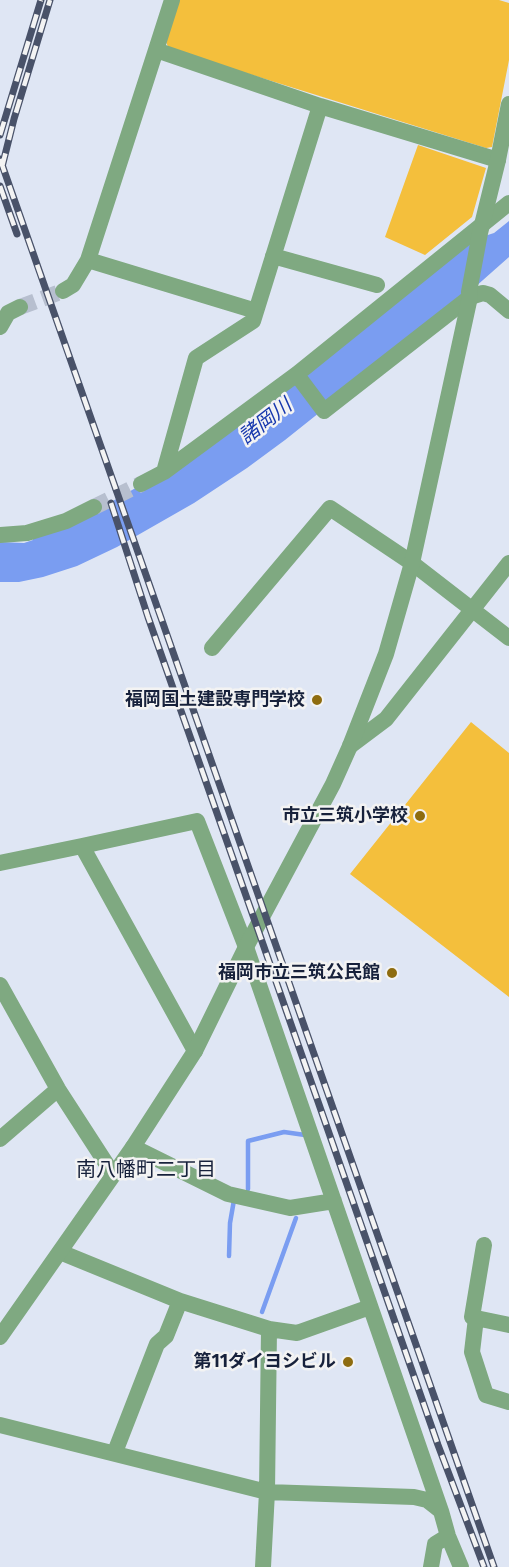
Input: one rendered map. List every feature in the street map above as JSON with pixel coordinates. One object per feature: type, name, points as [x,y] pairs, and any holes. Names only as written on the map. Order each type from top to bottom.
[{"type":"street","points":[[63,291],[73,285],[88,260],[172,0]]},
{"type":"street","points":[[156,50],[320,106],[498,160]]},
{"type":"street","points":[[0,1337],[133,1147],[195,1051],[246,947],[333,784],[350,746],[386,654],[412,563],[509,104]]},
{"type":"street","points":[[164,472],[196,357],[253,321],[320,106]]},
{"type":"street","points":[[141,484],[164,472],[297,374],[481,229],[509,203]]},
{"type":"street","points":[[273,256],[377,285]]},
{"type":"street","points":[[88,260],[256,311]]},
{"type":"street","points":[[297,375],[324,411],[470,294],[483,293],[490,296],[509,311]]},
{"type":"street","points":[[0,327],[8,313],[20,307]]},
{"type":"street","points":[[0,535],[27,533],[66,521],[94,507]]},
{"type":"street","points":[[212,648],[330,508],[412,563],[509,638]]},
{"type":"street","points":[[350,746],[386,719],[509,563]]},
{"type":"street","points":[[0,863],[196,820],[246,947],[448,1536],[461,1567]]},
{"type":"street","points":[[81,846],[195,1051]]},
{"type":"street","points":[[0,985],[58,1089],[113,1174]]},
{"type":"street","points":[[0,1138],[58,1089]]},
{"type":"street","points":[[133,1147],[228,1194],[290,1208],[334,1201]]},
{"type":"street","points":[[484,1245],[472,1317],[509,1325]]},
{"type":"street","points":[[60,1252],[180,1301],[269,1329],[297,1333],[370,1307]]},
{"type":"street","points":[[115,1452],[157,1344],[166,1336],[180,1301]]},
{"type":"street","points":[[476,1318],[472,1353],[486,1395],[509,1402]]},
{"type":"street","points":[[263,1567],[267,1492],[269,1329]]},
{"type":"street","points":[[0,1425],[115,1452],[267,1492],[414,1497],[427,1500],[441,1511]]},
{"type":"street","points":[[431,1567],[435,1544],[448,1536]]},
{"type":"shaded area","points":[[178,0],[499,0],[509,3],[509,60],[492,147],[486,148],[169,49],[166,42]]},
{"type":"shaded area","points":[[418,145],[486,168],[472,217],[425,255],[385,237]]},
{"type":"shaded area","points":[[471,722],[509,753],[509,997],[350,874]]},
{"type":"water","name":"諸岡川","points":[[509,221],[509,257],[457,303],[247,468],[194,503],[117,547],[77,566],[19,582],[0,582],[0,542],[24,543],[33,540],[33,536],[62,530],[190,457],[466,242],[494,233]]},
{"type":"waterway","points":[[248,1189],[248,1141],[284,1132],[305,1135]]},
{"type":"waterway","points":[[229,1256],[230,1223],[234,1200]]},
{"type":"waterway","points":[[262,1312],[296,1218]]},
{"type":"tunnel","points":[[20,307],[63,291]]},
{"type":"tunnel","points":[[94,507],[141,484]]},
{"type":"railway","points":[[0,135],[41,0]]},
{"type":"railway","points":[[2,167],[50,0]]},
{"type":"railway","points":[[0,159],[494,1567]]},
{"type":"railway","points":[[0,186],[17,234]]},
{"type":"railway","points":[[111,503],[148,617],[438,1445],[484,1567]]},
{"type":"place","name":"福岡国土建設専門学校","points":[[317,700]]},
{"type":"place","name":"市立三筑小学校","points":[[420,816]]},
{"type":"place","name":"福岡市立三筑公民館","points":[[392,973]]},
{"type":"place","name":"第11ダイヨシビル","points":[[348,1362]]},
{"type":"district","name":"南八幡町二丁目","points":[[146,1170]]}]
